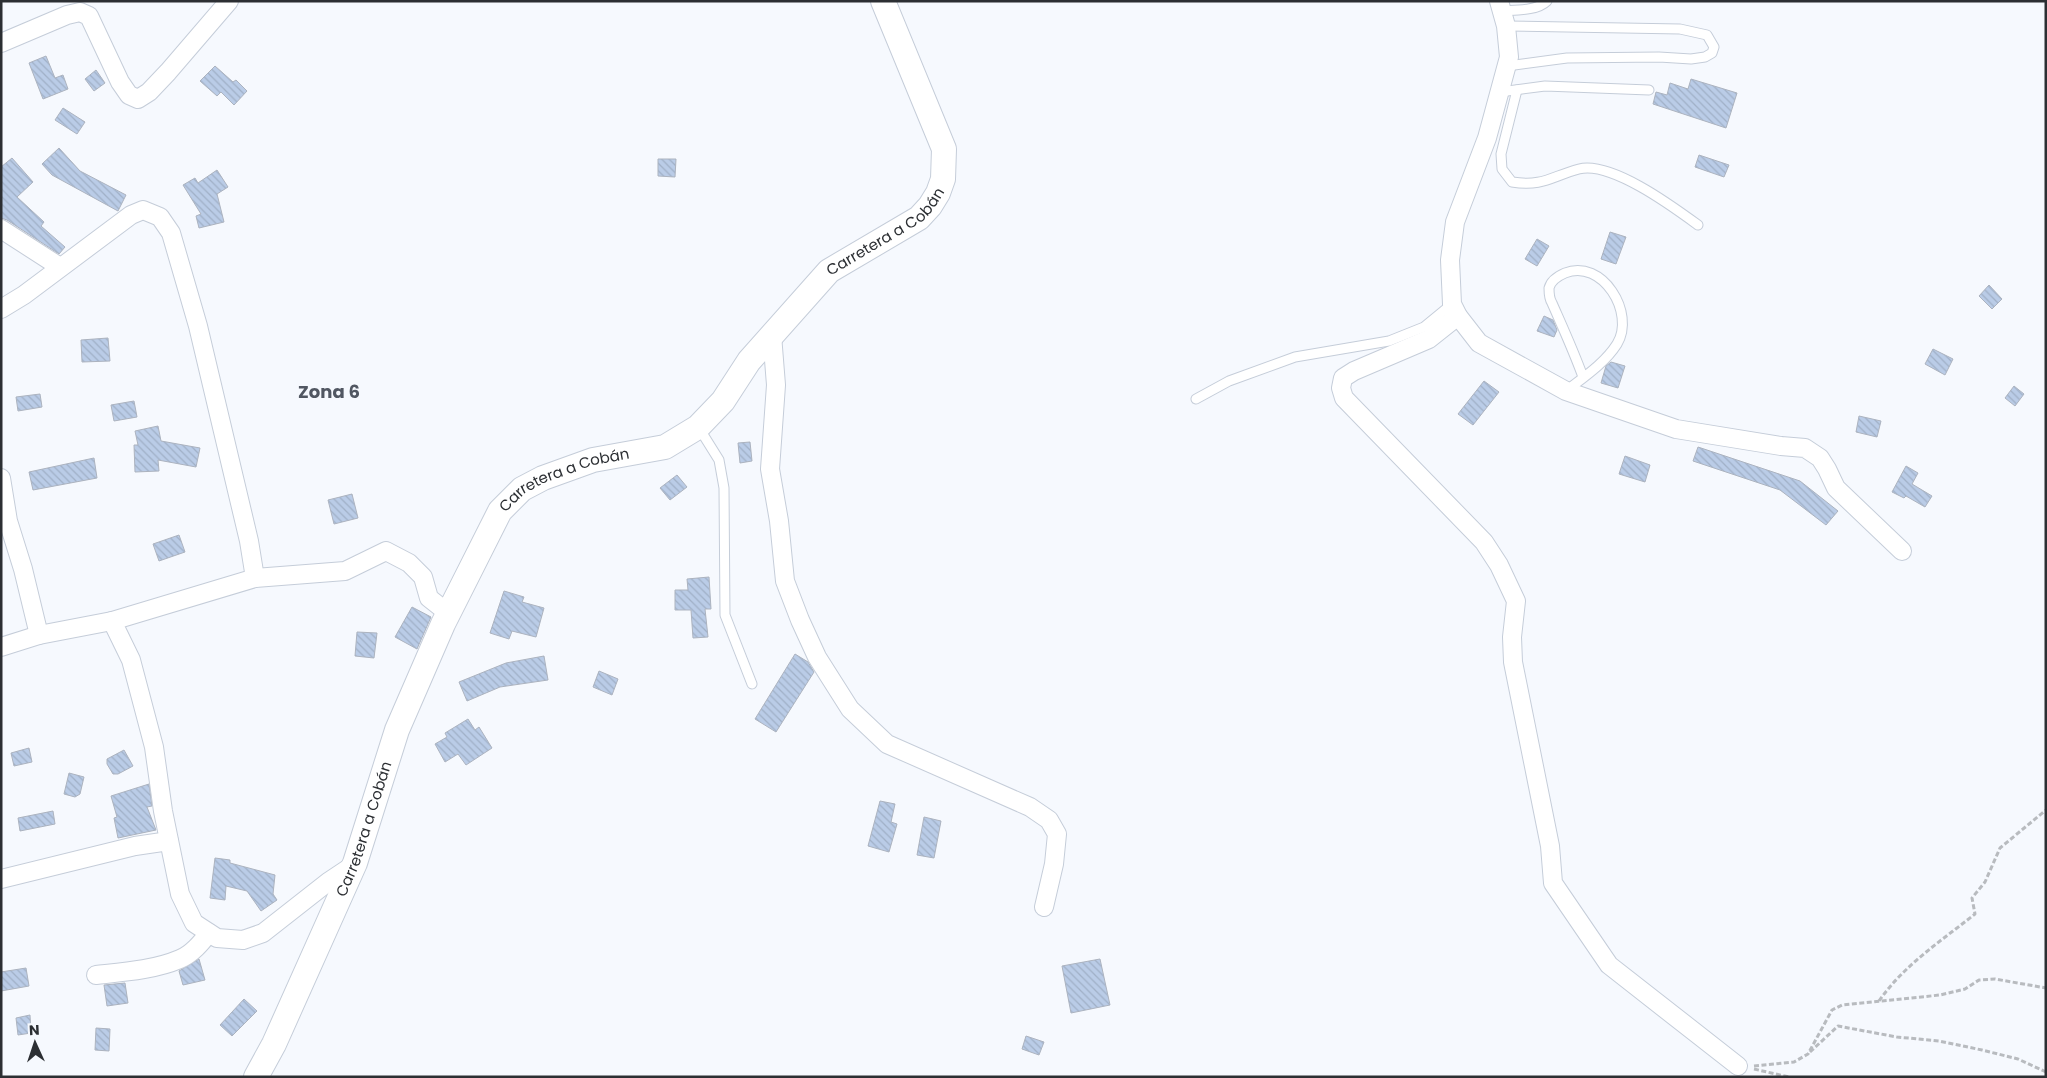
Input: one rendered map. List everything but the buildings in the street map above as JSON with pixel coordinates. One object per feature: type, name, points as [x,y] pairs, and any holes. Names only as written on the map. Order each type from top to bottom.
[{"type":"street","points":[[1,43],[80,12],[89,16],[120,82],[129,95],[138,99],[149,92],[229,1]]},
{"type":"street","name":"Carretera a Cobán","points":[[256,1077],[274,1044],[355,864],[397,730],[448,613],[500,511],[522,489],[544,478],[593,460],[664,447],[698,427],[722,401],[749,361],[829,272],[919,218],[938,193],[943,179],[944,148],[883,1]]},
{"type":"street","points":[[1502,13],[1510,57],[1507,66],[1508,91],[1455,222],[1450,260],[1455,310],[1479,344],[1566,391],[1676,429],[1781,446],[1805,448],[1820,458],[1836,488],[1902,551]]},
{"type":"street","points":[[1,309],[24,295],[120,222],[143,210],[160,217],[171,233],[198,326],[249,541],[255,578]]},
{"type":"street","points":[[1,229],[60,267]]},
{"type":"street","points":[[1455,310],[1428,339],[1354,371],[1343,378],[1341,388],[1344,398],[1484,542],[1499,565],[1516,601],[1512,637],[1513,662],[1550,846],[1553,883],[1609,965],[1738,1066]]},
{"type":"street","points":[[772,336],[776,385],[770,469],[779,521],[785,581],[800,620],[818,657],[850,709],[887,744],[1030,807],[1050,820],[1057,834],[1054,864],[1044,907]]},
{"type":"street","points":[[1,478],[8,521],[23,569],[39,635]]},
{"type":"street","points":[[1,647],[39,635],[112,621],[255,578],[345,571],[386,551],[408,563],[423,577],[429,598],[448,613]]},
{"type":"street","points":[[112,621],[132,660],[154,747],[169,841],[180,894],[194,923],[217,938],[243,940],[262,933],[328,882],[355,864]]},
{"type":"street","points":[[1,879],[135,846],[169,841]]},
{"type":"street","points":[[96,975],[139,970],[181,958],[198,946],[209,933]]},
{"type":"lane","points":[[1502,13],[1544,4],[1547,1]]},
{"type":"lane","points":[[1502,13],[1680,29],[1707,35],[1714,47],[1712,53],[1705,57],[1691,59],[1567,58],[1507,66]]},
{"type":"lane","points":[[1649,90],[1545,86],[1508,91],[1501,154],[1502,169],[1512,182],[1528,185],[1580,168],[1596,168],[1614,172],[1676,209],[1698,225]]},
{"type":"lane","points":[[1566,391],[1601,363],[1618,343],[1624,324],[1616,297],[1602,279],[1584,270],[1570,271],[1556,277],[1549,288],[1551,302],[1566,331],[1583,377]]},
{"type":"lane","points":[[1196,399],[1229,381],[1295,357],[1389,341],[1424,327],[1443,314],[1455,310]]},
{"type":"lane","points":[[698,427],[720,460],[724,497],[725,615],[752,684]]},
{"type":"path","points":[[1879,1002],[1891,984],[1920,957],[1975,914],[1972,898],[1985,882],[2000,848],[2046,810]]},
{"type":"path","points":[[1808,1054],[1832,1010],[1842,1005],[1940,995],[1965,989],[1979,980],[1995,979],[2046,988]]},
{"type":"path","points":[[1738,1066],[1794,1062],[1808,1054],[1838,1026],[1898,1038],[1939,1041],[1982,1050],[2018,1059],[2046,1072]]},
{"type":"path","points":[[1738,1066],[1789,1077]]},
{"type":"district","name":"Zona 6","points":[[329,392]]}]
